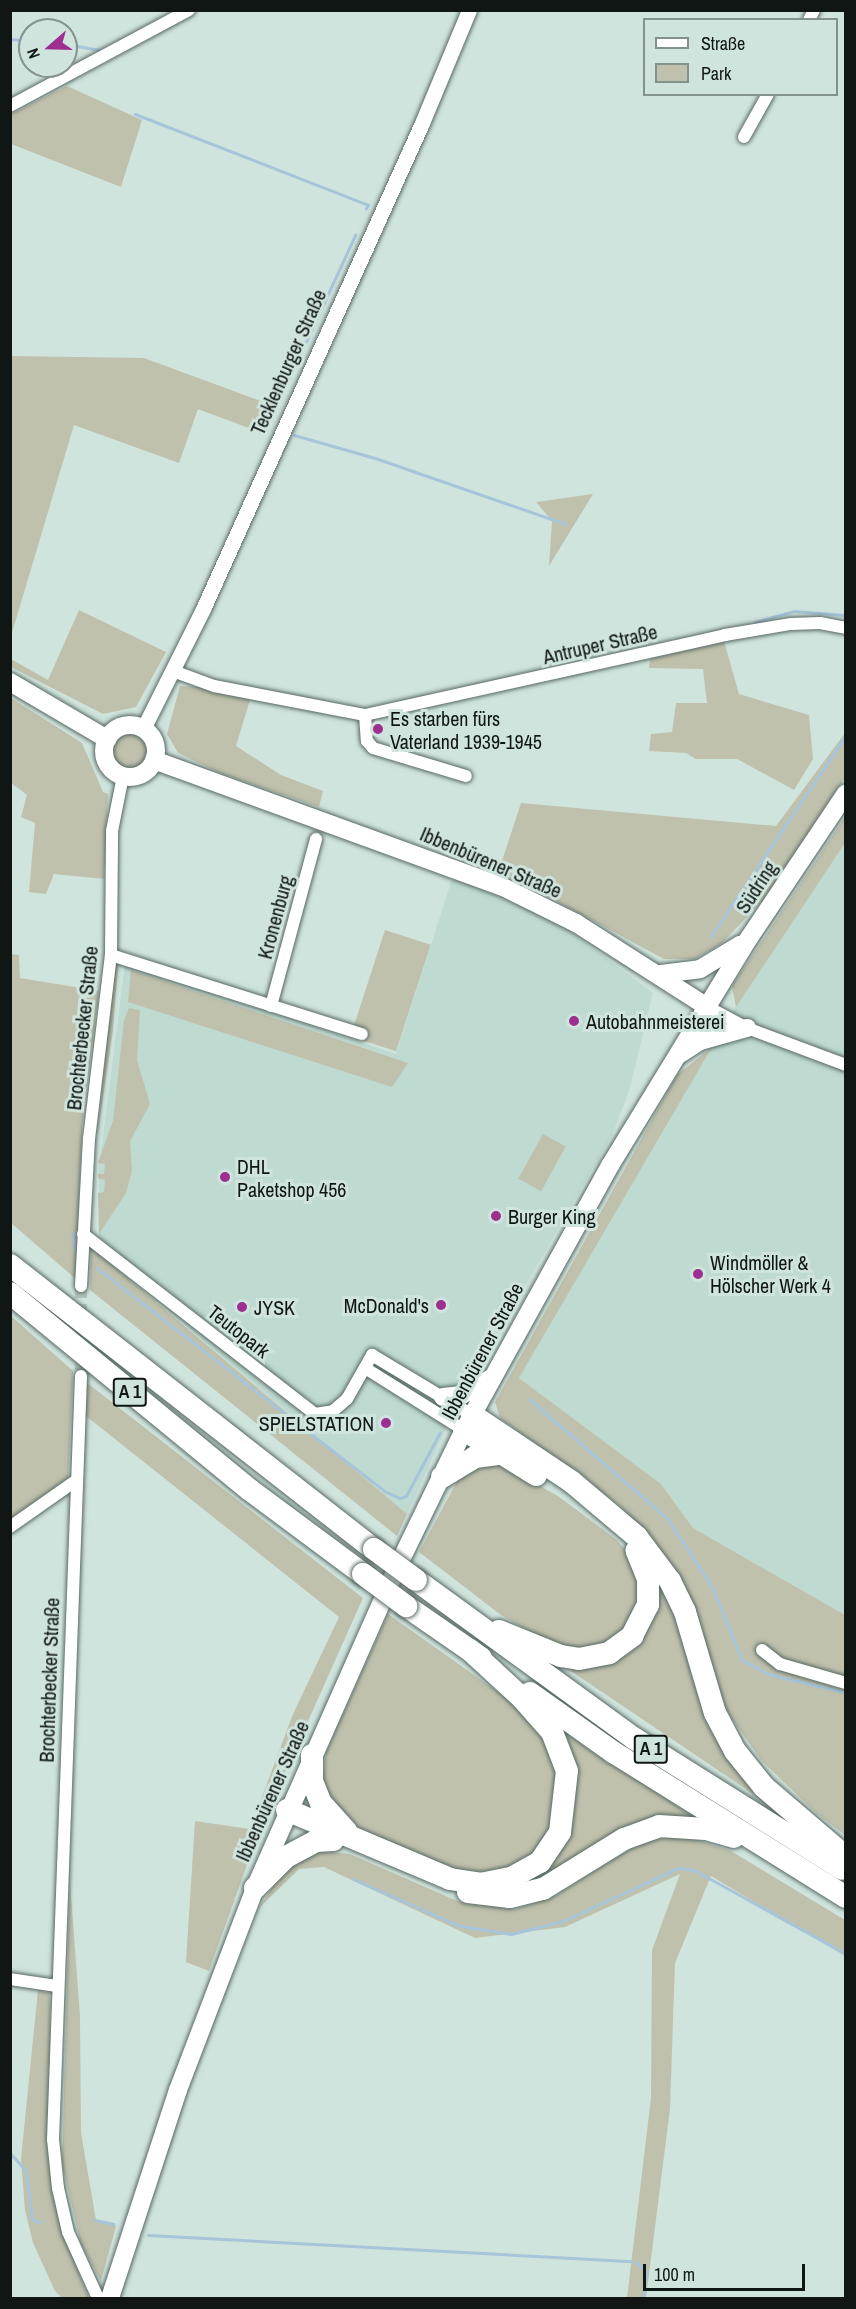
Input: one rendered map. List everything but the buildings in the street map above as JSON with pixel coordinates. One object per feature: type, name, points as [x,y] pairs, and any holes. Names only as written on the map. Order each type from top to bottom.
[{"type":"highway","name":"A 1","points":[[10,1265],[374,1549],[465,1616],[635,1739],[846,1871]]},
{"type":"highway","name":"A 1","points":[[10,1293],[250,1490],[363,1574],[613,1752],[758,1845],[846,1897]]},
{"type":"highway","points":[[465,1616],[544,1650],[579,1659],[609,1653],[621,1646],[639,1626],[648,1605],[645,1567],[620,1532],[575,1498],[500,1454],[468,1423]]},
{"type":"highway","points":[[468,1423],[602,1504],[649,1551],[685,1612],[715,1713],[735,1752],[771,1793],[846,1857]]},
{"type":"highway","points":[[442,1477],[475,1458],[500,1454]]},
{"type":"highway","points":[[285,1816],[450,1879],[480,1884],[511,1878],[540,1862],[560,1832],[567,1771],[552,1732],[522,1698],[470,1650]]},
{"type":"highway","points":[[312,1755],[312,1781],[321,1803],[342,1838],[461,1891],[510,1897],[543,1889],[624,1839],[659,1826],[706,1829],[758,1845]]},
{"type":"highway","points":[[255,1888],[286,1857],[316,1841],[342,1838]]},
{"type":"main road","points":[[10,682],[107,739]]},
{"type":"main road","points":[[126,725],[143,729],[154,742],[154,760],[138,776],[123,776],[108,765],[104,748],[107,739],[126,725]]},
{"type":"main road","name":"Ibbenbürener Straße","points":[[110,2298],[178,2090],[255,1888],[312,1755],[468,1423],[611,1164],[706,1006],[661,974],[576,924],[503,887],[154,760]]},
{"type":"main road","name":"Südring","points":[[706,1006],[846,793]]},
{"type":"main road","points":[[661,974],[700,969],[722,959],[749,938]]},
{"type":"main road","points":[[676,1056],[700,1041],[747,1028]]},
{"type":"main road","points":[[444,1396],[462,1395],[493,1377]]},
{"type":"street","points":[[10,106],[189,10]]},
{"type":"street","name":"Tecklenburger Straße","points":[[143,729],[173,671],[422,123],[469,10]]},
{"type":"street","points":[[744,137],[767,96]]},
{"type":"street","name":"Antruper Straße","points":[[173,671],[214,686],[365,716],[725,635],[791,624],[820,623],[846,628]]},
{"type":"street","points":[[365,716],[368,741],[374,748],[466,776]]},
{"type":"street","name":"Brochterbecker Straße","points":[[81,1286],[89,1139],[111,955],[112,831],[123,776]]},
{"type":"street","name":"Kronenburg","points":[[271,1006],[316,839]]},
{"type":"street","points":[[111,955],[362,1034]]},
{"type":"street","points":[[706,1006],[747,1028],[846,1065]]},
{"type":"street","name":"Teutopark","points":[[83,1234],[315,1414],[333,1411],[347,1399],[372,1355],[444,1396],[468,1423]]},
{"type":"street","points":[[365,1368],[468,1423]]},
{"type":"street","name":"Brochterbecker Straße","points":[[81,1376],[74,1482],[57,1986],[54,2149],[68,2232],[98,2298]]},
{"type":"street","points":[[10,1527],[74,1482]]},
{"type":"street","points":[[762,1650],[780,1664],[846,1683]]},
{"type":"street","points":[[10,1979],[57,1986]]},
{"type":"shaded area","points":[[845,843],[845,1615],[693,1528],[661,1484],[519,1378],[725,1023]]},
{"type":"shaded area","points":[[453,876],[563,926],[653,993],[629,1091],[612,1135],[454,1410],[407,1514],[99,1252],[99,1169],[125,963],[396,1054]]},
{"type":"green space","points":[[67,86],[142,120],[121,187],[11,144],[11,114]]},
{"type":"green space","points":[[11,356],[144,358],[277,407],[265,434],[198,409],[179,463],[74,425],[11,636]]},
{"type":"green space","points":[[593,494],[549,566],[552,521],[536,502]]},
{"type":"green space","points":[[79,610],[166,652],[136,707],[103,714],[11,667],[11,659],[48,680]]},
{"type":"green space","points":[[724,641],[739,694],[809,715],[813,759],[794,790],[737,759],[696,759],[686,753],[649,751],[651,734],[672,732],[676,703],[707,703],[703,669],[649,668],[650,659]]},
{"type":"green space","points":[[180,686],[200,687],[250,700],[236,746],[281,775],[323,791],[319,807],[220,773],[178,753],[167,734]]},
{"type":"green space","points":[[11,698],[82,743],[103,792],[108,794],[104,879],[54,874],[46,894],[29,892],[35,823],[21,817],[27,795],[11,783]]},
{"type":"green space","points":[[130,731],[144,737],[150,751],[144,765],[130,771],[116,765],[110,751],[116,737]]},
{"type":"green space","points":[[845,733],[845,778],[763,900],[722,943],[694,959],[664,959],[499,870],[521,803],[776,826]]},
{"type":"green space","points":[[845,817],[845,843],[736,1007],[732,986]]},
{"type":"green space","points":[[385,930],[431,945],[396,1051],[350,1037]]},
{"type":"green space","points":[[11,954],[19,955],[20,978],[99,991],[82,1126],[76,1279],[11,1223]]},
{"type":"green space","points":[[118,964],[113,1031],[97,1138],[114,967]]},
{"type":"green space","points":[[131,970],[408,1063],[392,1087],[128,1002]]},
{"type":"green space","points":[[129,1008],[140,1010],[137,1060],[150,1104],[130,1141],[132,1171],[126,1193],[99,1234],[98,1193],[104,1192],[105,1180],[98,1178],[98,1174],[104,1174],[105,1164],[98,1163],[113,1121],[124,1020]]},
{"type":"green space","points":[[712,1047],[519,1378],[661,1484],[693,1528],[845,1615],[845,1835],[816,1813],[761,1760],[726,1710],[692,1600],[666,1558],[619,1505],[500,1418],[495,1402],[677,1075]]},
{"type":"green space","points":[[543,1134],[566,1147],[541,1191],[518,1179]]},
{"type":"green space","points":[[91,1247],[407,1514],[397,1536],[90,1290]]},
{"type":"green space","points":[[10,1315],[73,1371],[68,1481],[10,1520]]},
{"type":"green space","points":[[86,1382],[363,1598],[259,1831],[209,1971],[186,1962],[195,1821],[250,1829],[293,1714],[339,1617],[86,1416]]},
{"type":"green space","points":[[495,1461],[558,1496],[617,1540],[630,1556],[641,1598],[619,1637],[591,1649],[555,1646],[501,1615],[419,1552],[460,1476],[470,1467]]},
{"type":"green space","points":[[663,1577],[703,1696],[780,1812],[553,1659],[598,1660],[652,1600]]},
{"type":"green space","points":[[388,1614],[519,1707],[540,1728],[556,1761],[557,1816],[538,1851],[500,1874],[462,1873],[359,1829],[339,1813],[323,1784],[326,1752]]},
{"type":"green space","points":[[554,1725],[701,1822],[680,1821],[547,1883],[490,1887],[564,1832]]},
{"type":"green space","points":[[682,1835],[731,1851],[845,1920],[845,1956],[711,1876],[675,1963],[670,2109],[646,2298],[627,2298],[651,2098],[652,1950],[680,1874],[565,1927],[475,1938],[324,1867],[299,1869],[259,1908],[283,1871],[320,1851],[350,1854],[457,1901],[516,1909],[555,1896],[641,1842]]},
{"type":"green space","points":[[70,1881],[80,2016],[81,2133],[96,2220],[116,2226],[101,2281],[81,2244],[62,2164]]},
{"type":"green space","points":[[38,1990],[49,1993],[50,2174],[64,2236],[89,2298],[62,2298],[55,2291],[33,2243],[25,2210],[21,2159]]},
{"type":"waterway","points":[[10,39],[18,40]]},
{"type":"waterway","points":[[78,46],[99,50]]},
{"type":"waterway","points":[[135,114],[368,205],[366,208]]},
{"type":"waterway","points":[[275,409],[355,235]]},
{"type":"waterway","points":[[294,435],[375,458],[566,524]]},
{"type":"waterway","points":[[755,622],[794,611],[845,615]]},
{"type":"waterway","points":[[711,936],[846,735]]},
{"type":"waterway","points":[[73,1233],[75,1251]]},
{"type":"waterway","points":[[97,1268],[384,1491],[400,1498],[406,1496],[440,1432]]},
{"type":"waterway","points":[[529,1399],[667,1518],[712,1587],[742,1660],[768,1674],[844,1692]]},
{"type":"waterway","points":[[353,1879],[460,1926],[511,1934],[563,1921],[678,1868],[694,1870],[846,1954]]},
{"type":"waterway","points":[[10,2153],[26,2171],[32,2219],[40,2222]]},
{"type":"waterway","points":[[95,2220],[114,2224]]},
{"type":"waterway","points":[[148,2235],[631,2261]]},
{"type":"waterway","points":[[636,2262],[646,2271],[643,2298]]},
{"type":"tunnel","points":[[81,1286],[81,1376]]},
{"type":"place","name":"Es starben fürs Vaterland 1939-1945","points":[[378,729]]},
{"type":"place","name":"Autobahnmeisterei","points":[[574,1021]]},
{"type":"place","name":"DHL Paketshop 456","points":[[225,1177]]},
{"type":"place","name":"Burger King","points":[[496,1216]]},
{"type":"place","name":"Windmöller & Hölscher Werk 4","points":[[698,1274]]},
{"type":"place","name":"McDonald's","points":[[441,1305]]},
{"type":"place","name":"JYSK","points":[[242,1307]]},
{"type":"place","name":"SPIELSTATION","points":[[386,1423]]}]
